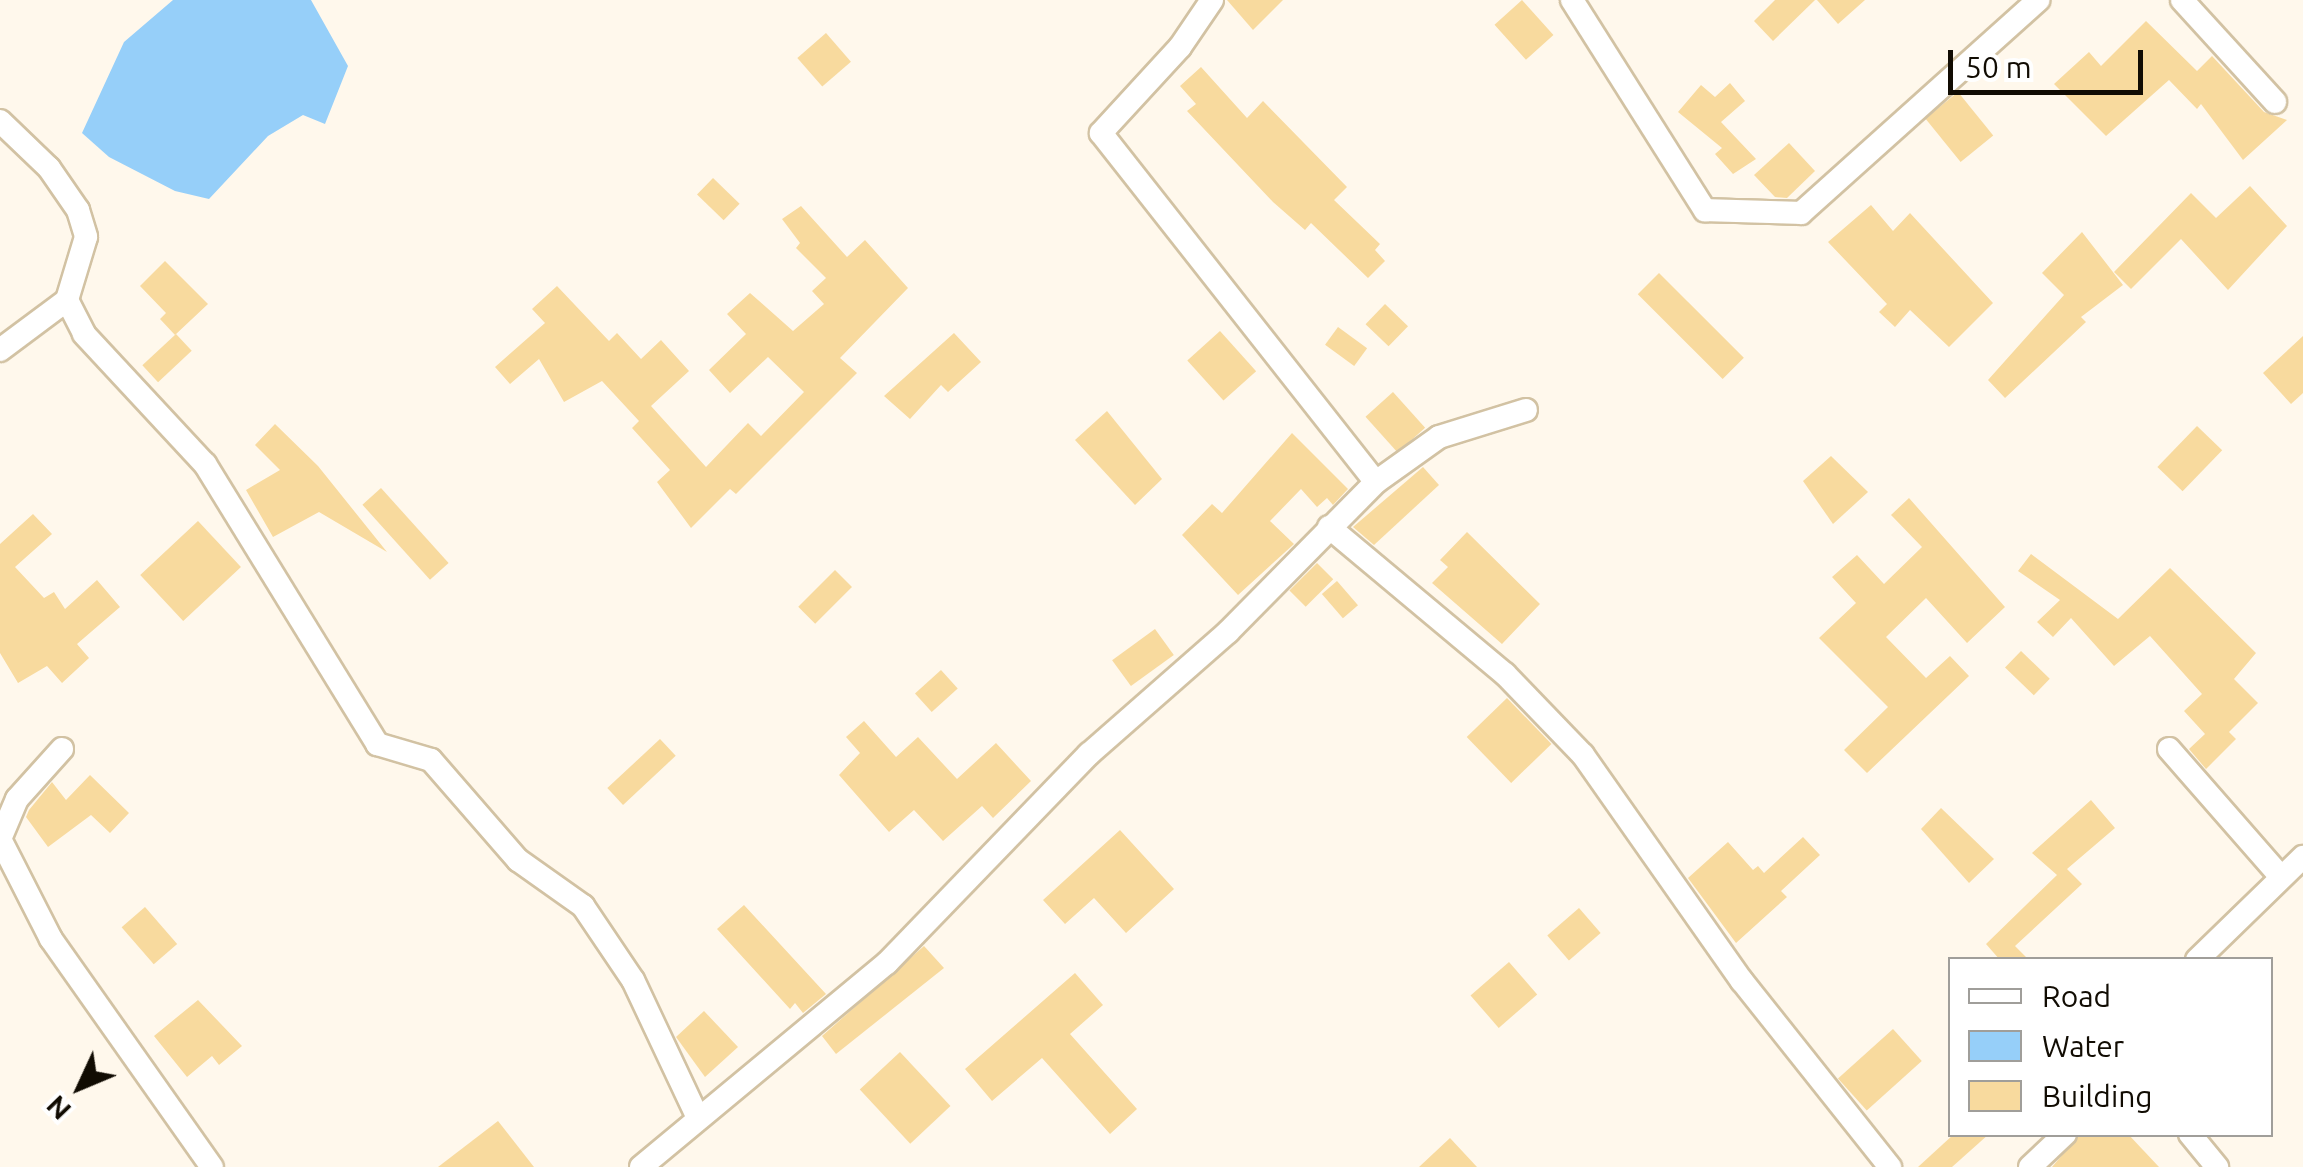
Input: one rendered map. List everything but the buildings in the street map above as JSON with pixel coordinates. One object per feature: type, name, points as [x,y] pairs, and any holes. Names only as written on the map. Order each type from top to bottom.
[{"type":"street","points":[[1212,0],[1180,47],[1100,133],[1376,482]]},
{"type":"street","points":[[1572,0],[1705,210],[1800,213],[2038,0]]},
{"type":"street","points":[[2182,0],[2275,102]]},
{"type":"street","points":[[0,121],[49,168],[78,210],[86,238],[67,300],[0,350]]},
{"type":"street","points":[[67,300],[84,334],[206,464],[377,744],[431,760],[518,860],[583,906],[633,980],[698,1118]]},
{"type":"street","points":[[641,1167],[887,963],[1089,754],[1228,632],[1376,482],[1439,438],[1526,410]]},
{"type":"street","points":[[1329,527],[1505,674],[1584,755],[1742,981],[1890,1167]]},
{"type":"street","points":[[62,749],[17,799],[0,839],[51,939],[212,1167]]},
{"type":"street","points":[[2169,749],[2281,877]]},
{"type":"street","points":[[2200,957],[2303,858]]},
{"type":"street","points":[[2030,1167],[2061,1137]]},
{"type":"street","points":[[2192,1137],[2217,1167]]},
{"type":"water","points":[[173,0],[311,0],[348,66],[325,124],[303,115],[268,136],[209,199],[175,191],[109,157],[82,133],[124,42]]}]
